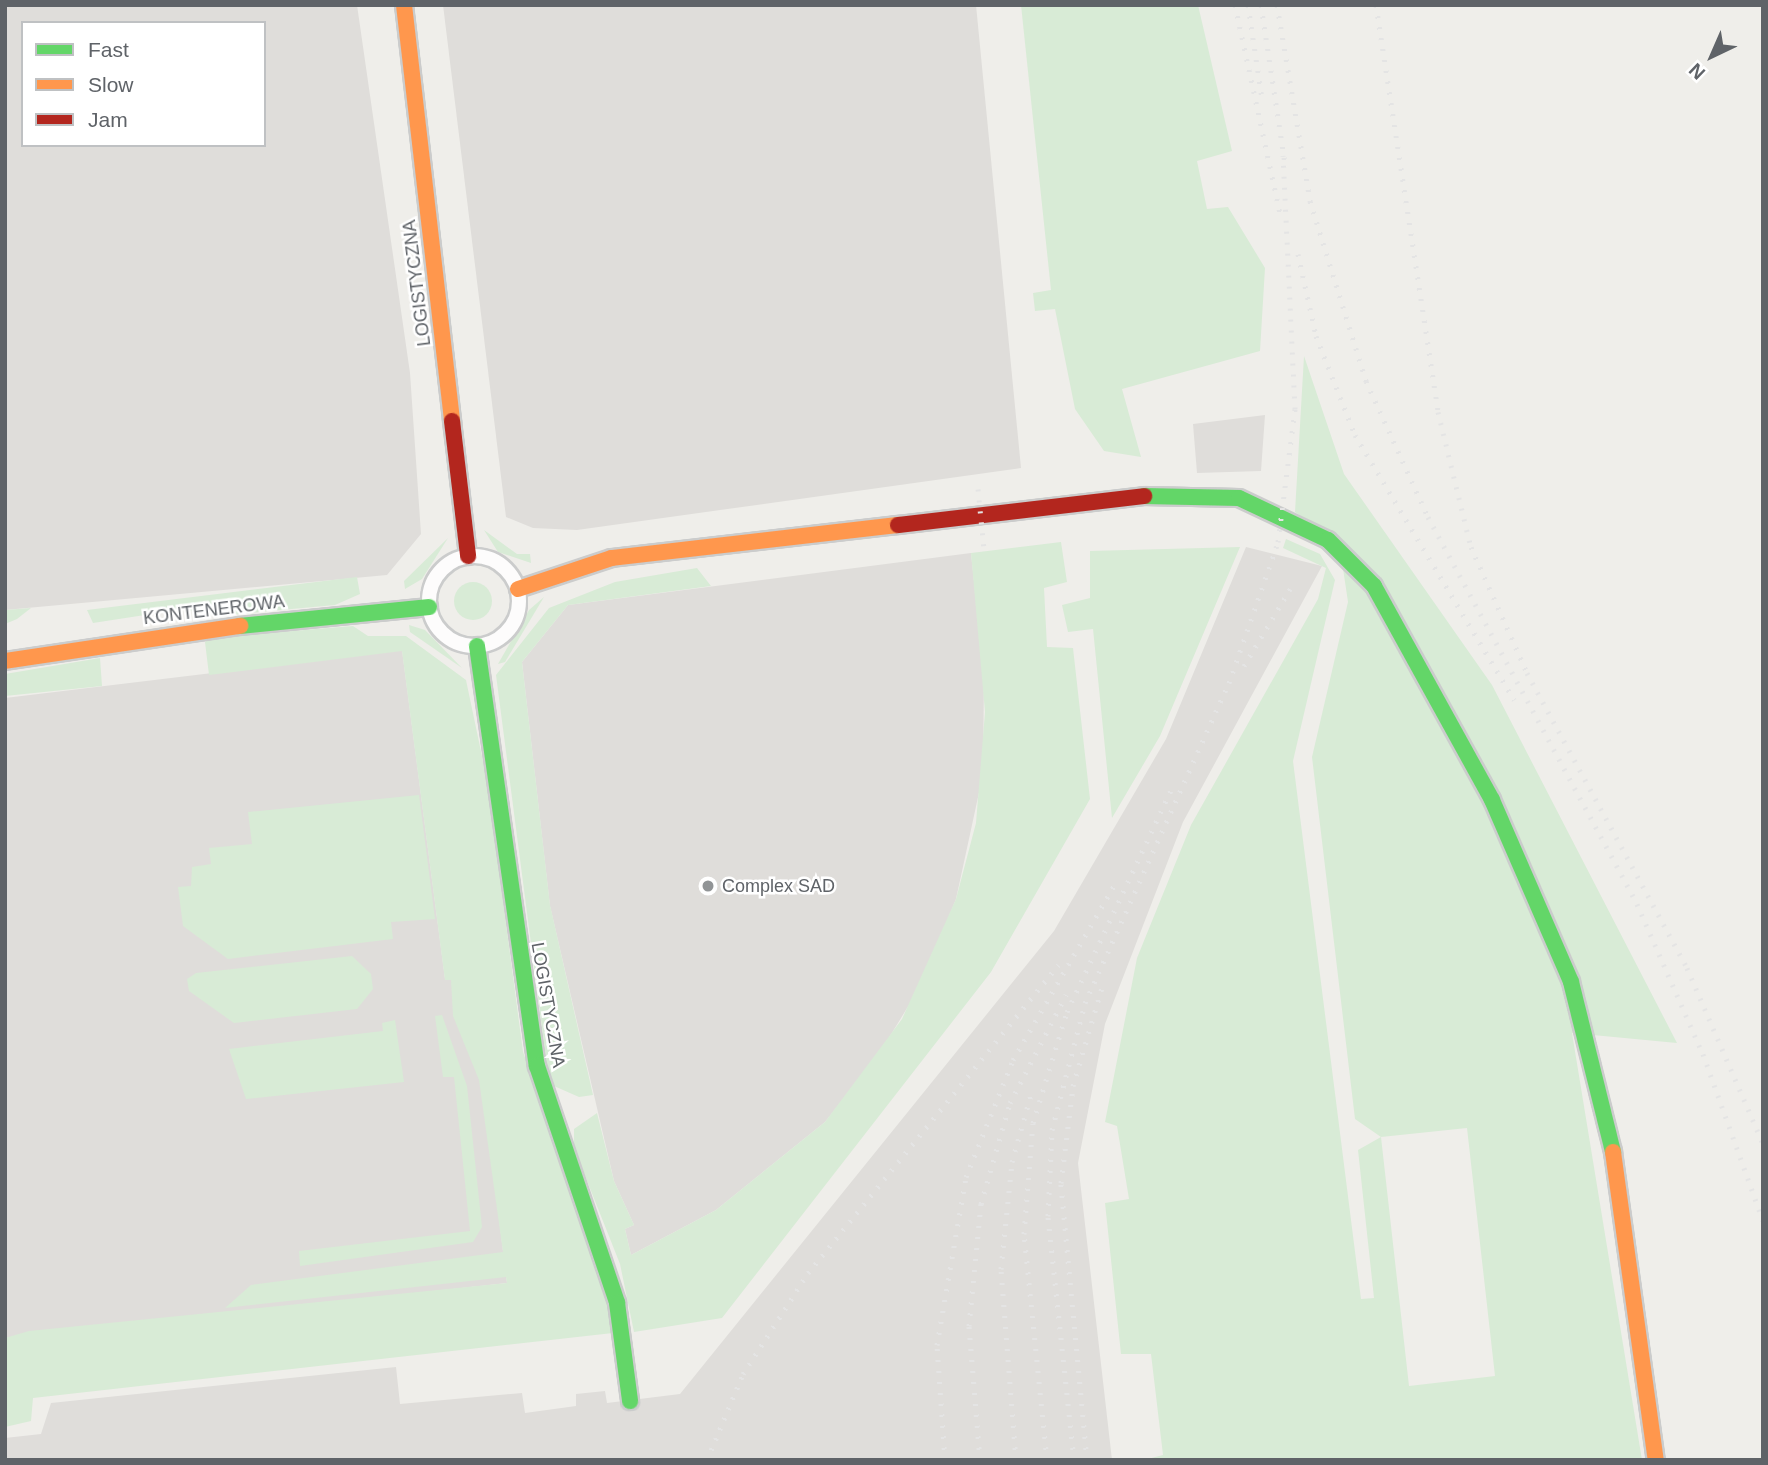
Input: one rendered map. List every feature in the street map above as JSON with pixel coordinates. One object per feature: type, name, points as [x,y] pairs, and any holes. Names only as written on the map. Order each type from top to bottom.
[{"type":"street","name":"LOGISTYCZNA","points":[[404,5],[468,556]]},
{"type":"street","points":[[518,589],[612,558],[1180,492],[1238,498],[1328,540],[1374,586],[1399,626],[1492,800],[1571,982],[1622,1188],[1656,1460]]},
{"type":"street","points":[[468,556],[496,561],[518,589],[514,623],[498,640],[477,646],[443,634],[429,607],[442,570],[468,556]]},
{"type":"street","name":"KONTENEROWA","points":[[5,661],[164,634],[429,607]]},
{"type":"street","name":"LOGISTYCZNA","points":[[477,646],[537,1066],[617,1303],[630,1401]]},
{"type":"shaded area","points":[[5,5],[357,5],[410,373],[421,534],[387,575],[5,610]]},
{"type":"shaded area","points":[[443,5],[976,5],[1021,468],[577,530],[533,528],[506,517]]},
{"type":"shaded area","points":[[1265,415],[1261,471],[1197,473],[1193,424]]},
{"type":"shaded area","points":[[1246,547],[1322,566],[1183,822],[1105,1024],[1078,1163],[1112,1460],[5,1460],[5,1438],[41,1434],[51,1403],[396,1367],[400,1404],[522,1393],[525,1413],[576,1406],[576,1394],[605,1391],[607,1403],[680,1394],[1054,931],[1166,739]]},
{"type":"shaded area","name":"Complex SAD","points":[[971,553],[984,675],[983,774],[956,899],[920,987],[879,1054],[825,1122],[716,1210],[631,1255],[625,1229],[634,1225],[614,1181],[550,906],[522,662],[568,605]]},
{"type":"shaded area","points":[[402,650],[445,979],[483,978],[488,1130],[507,1283],[5,1338],[5,698]]},
{"type":"green space","points":[[1021,5],[1198,5],[1232,151],[1197,161],[1207,209],[1228,207],[1265,268],[1260,351],[1122,389],[1141,457],[1104,451],[1075,409],[1055,309],[1035,311],[1033,293],[1051,290]]},
{"type":"green space","points":[[1304,356],[1344,474],[1492,685],[1677,1043],[1572,1033],[1642,1460],[1144,1460],[1163,1455],[1151,1354],[1121,1354],[1105,1203],[1129,1199],[1117,1126],[1105,1122],[1137,958],[1191,825],[1318,599],[1326,568],[1283,548],[1286,539],[1320,554],[1335,580],[1293,761],[1361,1299],[1374,1298],[1358,1150],[1381,1137],[1355,1119],[1312,757],[1348,602],[1339,542],[1295,512]],"holes":[[[1467,1128],[1495,1376],[1409,1386],[1381,1137]]]},
{"type":"green space","points":[[484,530],[517,554],[530,554],[531,563],[498,552]]},
{"type":"green space","points":[[448,538],[422,579],[405,589],[404,581]]},
{"type":"green space","points":[[1061,542],[1067,582],[1044,588],[1047,647],[1073,648],[1090,799],[991,972],[722,1318],[634,1332],[620,1264],[574,1148],[574,1129],[597,1113],[614,1181],[634,1225],[625,1229],[631,1255],[716,1210],[825,1122],[902,1019],[956,899],[976,823],[985,712],[971,553]]},
{"type":"green space","points":[[1240,547],[1160,736],[1112,818],[1093,629],[1068,632],[1062,605],[1090,598],[1090,551]]},
{"type":"green space","points":[[697,568],[711,586],[568,605],[522,662],[550,905],[593,1095],[579,1097],[554,1086],[548,1074],[496,675],[549,608],[615,582]]},
{"type":"green space","points":[[357,577],[360,594],[335,605],[218,616],[184,609],[93,623],[87,610]]},
{"type":"green space","points":[[473,582],[487,587],[492,601],[487,615],[473,620],[459,615],[454,601],[459,587]]},
{"type":"green space","points":[[544,597],[505,662],[498,664],[529,610]]},
{"type":"green space","points":[[31,608],[17,619],[5,624],[5,610]]},
{"type":"green space","points":[[409,625],[425,630],[462,668],[410,632]]},
{"type":"green space","points":[[353,626],[368,636],[406,636],[466,680],[487,780],[523,1052],[602,1269],[613,1333],[33,1398],[31,1421],[5,1427],[5,1338],[29,1331],[507,1283],[506,1277],[225,1308],[251,1285],[503,1252],[479,1080],[453,1016],[451,980],[445,980],[402,651],[209,675],[205,642],[211,638]]},
{"type":"green space","points":[[100,658],[102,686],[5,696],[5,674]]},
{"type":"green space","points":[[419,795],[435,919],[391,922],[393,939],[228,959],[183,926],[178,887],[191,886],[192,867],[211,864],[209,848],[252,844],[248,812]]},
{"type":"green space","points":[[352,956],[371,974],[373,989],[357,1009],[234,1023],[189,991],[187,979],[196,973]]},
{"type":"green space","points":[[442,1015],[467,1086],[482,1227],[473,1242],[300,1266],[299,1251],[470,1231],[454,1077],[443,1077],[435,1016]]},
{"type":"green space","points":[[395,1020],[404,1082],[246,1099],[229,1049],[383,1031],[382,1023]]},
{"type":"railway","points":[[1235,5],[1280,214]]},
{"type":"railway","points":[[1248,5],[1262,99]]},
{"type":"railway","points":[[1261,5],[1285,164]]},
{"type":"railway","points":[[1277,5],[1310,201],[1366,381],[1428,517],[1637,904],[1703,1054],[1763,1221]]},
{"type":"railway","points":[[1376,5],[1438,412],[1471,547],[1527,673],[1687,968],[1763,1144]]},
{"type":"railway","points":[[1074,1460],[1048,1216],[1052,1130],[1085,1003],[1229,683],[1278,542],[1295,409],[1283,155]]},
{"type":"railway","points":[[1298,254],[1316,336],[1355,435],[1514,700]]},
{"type":"railway","points":[[978,489],[984,549]]},
{"type":"railway","points":[[1244,666],[1290,589]]},
{"type":"railway","points":[[1047,1460],[1024,1234],[1033,1123],[1067,1012],[1171,790]]},
{"type":"railway","points":[[945,1460],[937,1345],[966,1177],[1013,1060],[1116,882]]},
{"type":"railway","points":[[707,1460],[743,1374],[808,1273],[1058,965]]},
{"type":"railway","points":[[1087,1460],[1061,1183],[1073,1086],[1104,981]]},
{"type":"railway","points":[[980,1460],[969,1326],[981,1204],[1010,1103],[1066,995]]},
{"type":"railway","points":[[1016,1460],[1001,1269],[1012,1162],[1032,1091]]},
{"type":"traffic: fast","points":[[1144,496],[1239,498],[1328,540],[1374,586],[1492,800],[1571,982],[1613,1152]]},
{"type":"traffic: fast","points":[[240,626],[429,607]]},
{"type":"traffic: fast","points":[[477,646],[537,1066],[617,1303],[630,1401]]},
{"type":"traffic: slow","points":[[404,5],[452,421]]},
{"type":"traffic: slow","points":[[518,589],[612,558],[898,525]]},
{"type":"traffic: slow","points":[[5,661],[240,626]]},
{"type":"traffic: slow","points":[[1613,1152],[1656,1460]]},
{"type":"traffic: jam","points":[[452,421],[468,556]]},
{"type":"traffic: jam","points":[[898,525],[1144,496]]},
{"type":"place","name":"Complex SAD","points":[[708,886]]}]
